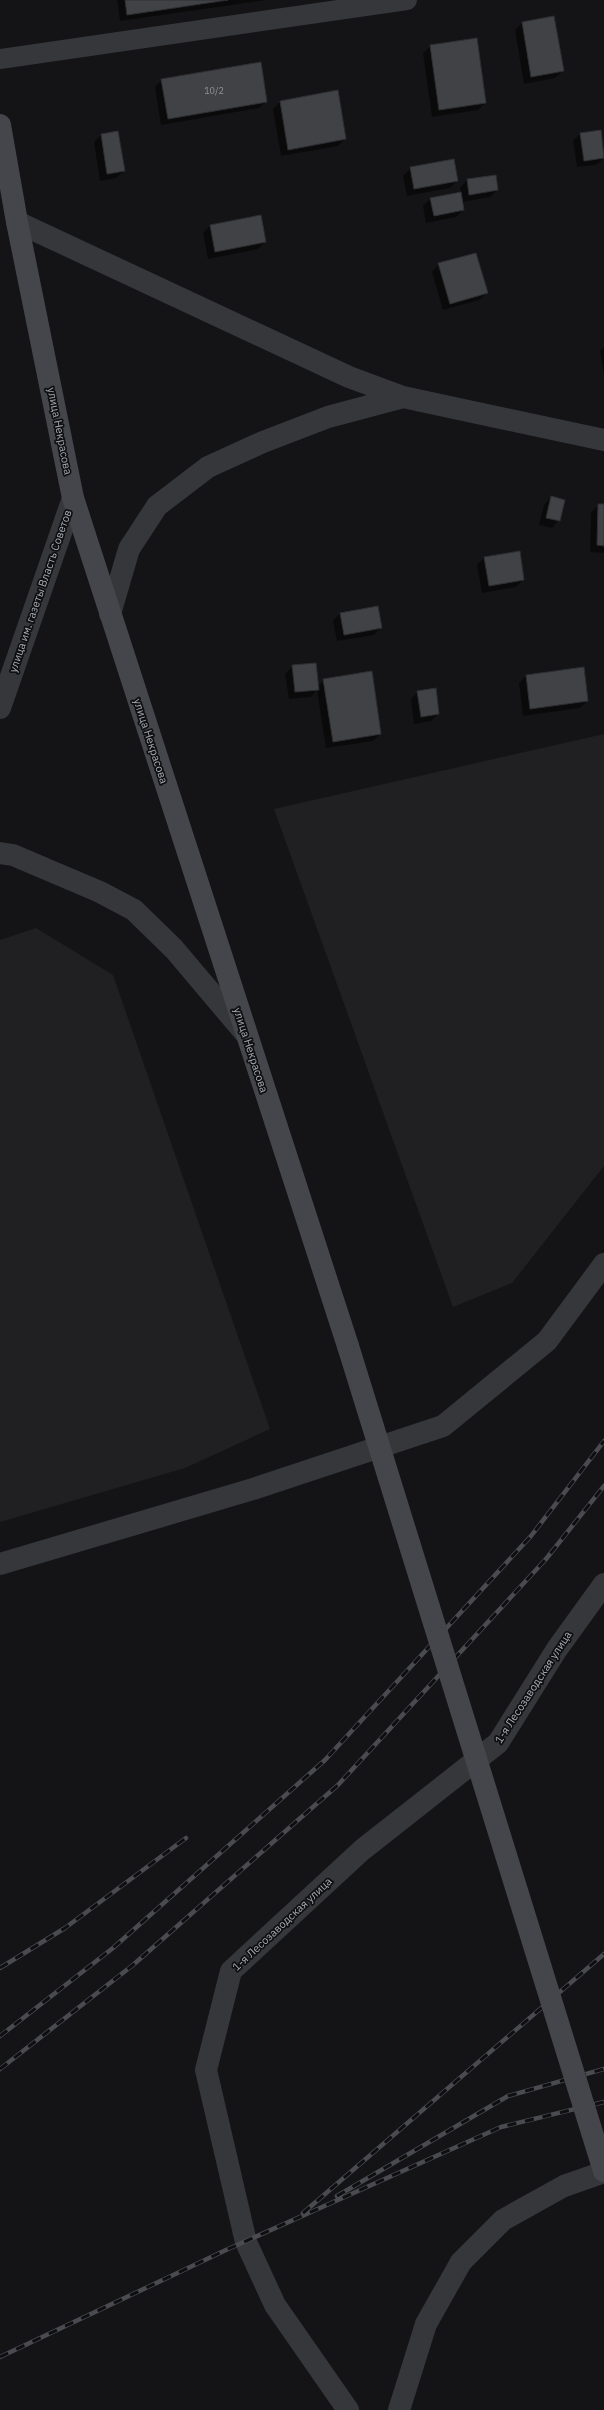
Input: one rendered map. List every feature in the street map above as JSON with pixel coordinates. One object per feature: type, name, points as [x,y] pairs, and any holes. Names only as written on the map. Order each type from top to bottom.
[{"type":"main road","name":"улица Некрасова","points":[[0,125],[17,222],[73,498],[245,1033],[348,1346],[604,2172]]},
{"type":"street","points":[[17,222],[349,377],[403,397],[604,440]]},
{"type":"street","points":[[110,614],[129,549],[157,506],[208,467],[263,442],[328,417],[403,397]]},
{"type":"street","name":"улица им. газеты Власть Советов","points":[[0,708],[73,498]]},
{"type":"street","points":[[0,853],[13,855],[100,892],[134,910],[174,950],[245,1033]]},
{"type":"street","points":[[0,1564],[253,1489],[443,1426],[547,1341],[604,1264]]},
{"type":"street","name":"1-я Лесозаводская улица","points":[[348,2410],[274,2305],[246,2242],[206,2070],[231,1971],[362,1850],[498,1743],[557,1649],[604,1584]]},
{"type":"street","points":[[399,2410],[426,2324],[461,2262],[503,2220],[564,2186],[604,2172]]},
{"type":"lane","points":[[0,59],[407,0]]},
{"type":"shaded area","points":[[604,734],[604,1166],[512,1283],[453,1307],[274,809]]},
{"type":"shaded area","points":[[36,928],[113,975],[270,1429],[185,1468],[0,1522],[0,940]]},
{"type":"building","points":[[125,0],[228,0],[127,15]]},
{"type":"building","points":[[554,16],[564,71],[531,77],[522,22]]},
{"type":"building","points":[[477,38],[486,103],[439,110],[430,45]]},
{"type":"building","points":[[261,62],[267,102],[168,119],[161,79]]},
{"type":"building","points":[[338,90],[346,139],[288,150],[280,101]]},
{"type":"building","points":[[601,130],[604,158],[584,161],[580,133]]},
{"type":"building","points":[[118,131],[125,171],[107,174],[101,134]]},
{"type":"building","points":[[454,159],[458,181],[414,189],[410,167]]},
{"type":"building","points":[[496,175],[498,190],[469,195],[467,179]]},
{"type":"building","points":[[461,192],[464,210],[434,216],[430,198]]},
{"type":"building","points":[[261,215],[266,242],[215,252],[210,225]]},
{"type":"building","points":[[476,253],[488,293],[450,304],[438,263]]},
{"type":"building","points":[[551,496],[565,500],[560,521],[546,518]]},
{"type":"building","points":[[598,504],[604,504],[604,546],[597,545]]},
{"type":"building","points":[[520,551],[524,580],[489,586],[484,557]]},
{"type":"building","points":[[378,606],[382,628],[344,635],[340,613]]},
{"type":"building","points":[[316,663],[319,690],[295,692],[292,665]]},
{"type":"building","points":[[584,667],[588,701],[530,709],[526,675]]},
{"type":"building","points":[[372,671],[381,734],[333,742],[323,679]]},
{"type":"building","points":[[436,688],[439,714],[421,717],[417,691]]},
{"type":"railway","points":[[0,2036],[113,1948],[325,1760],[531,1536],[604,1441]]},
{"type":"railway","points":[[0,2069],[133,1965],[338,1785],[546,1559],[604,1486]]},
{"type":"railway","points":[[0,1968],[65,1928],[186,1838]]},
{"type":"railway","points":[[303,2213],[604,1954]]},
{"type":"railway","points":[[337,2196],[508,2096],[604,2069]]},
{"type":"railway","points":[[0,2357],[226,2250],[501,2127],[604,2102]]}]
